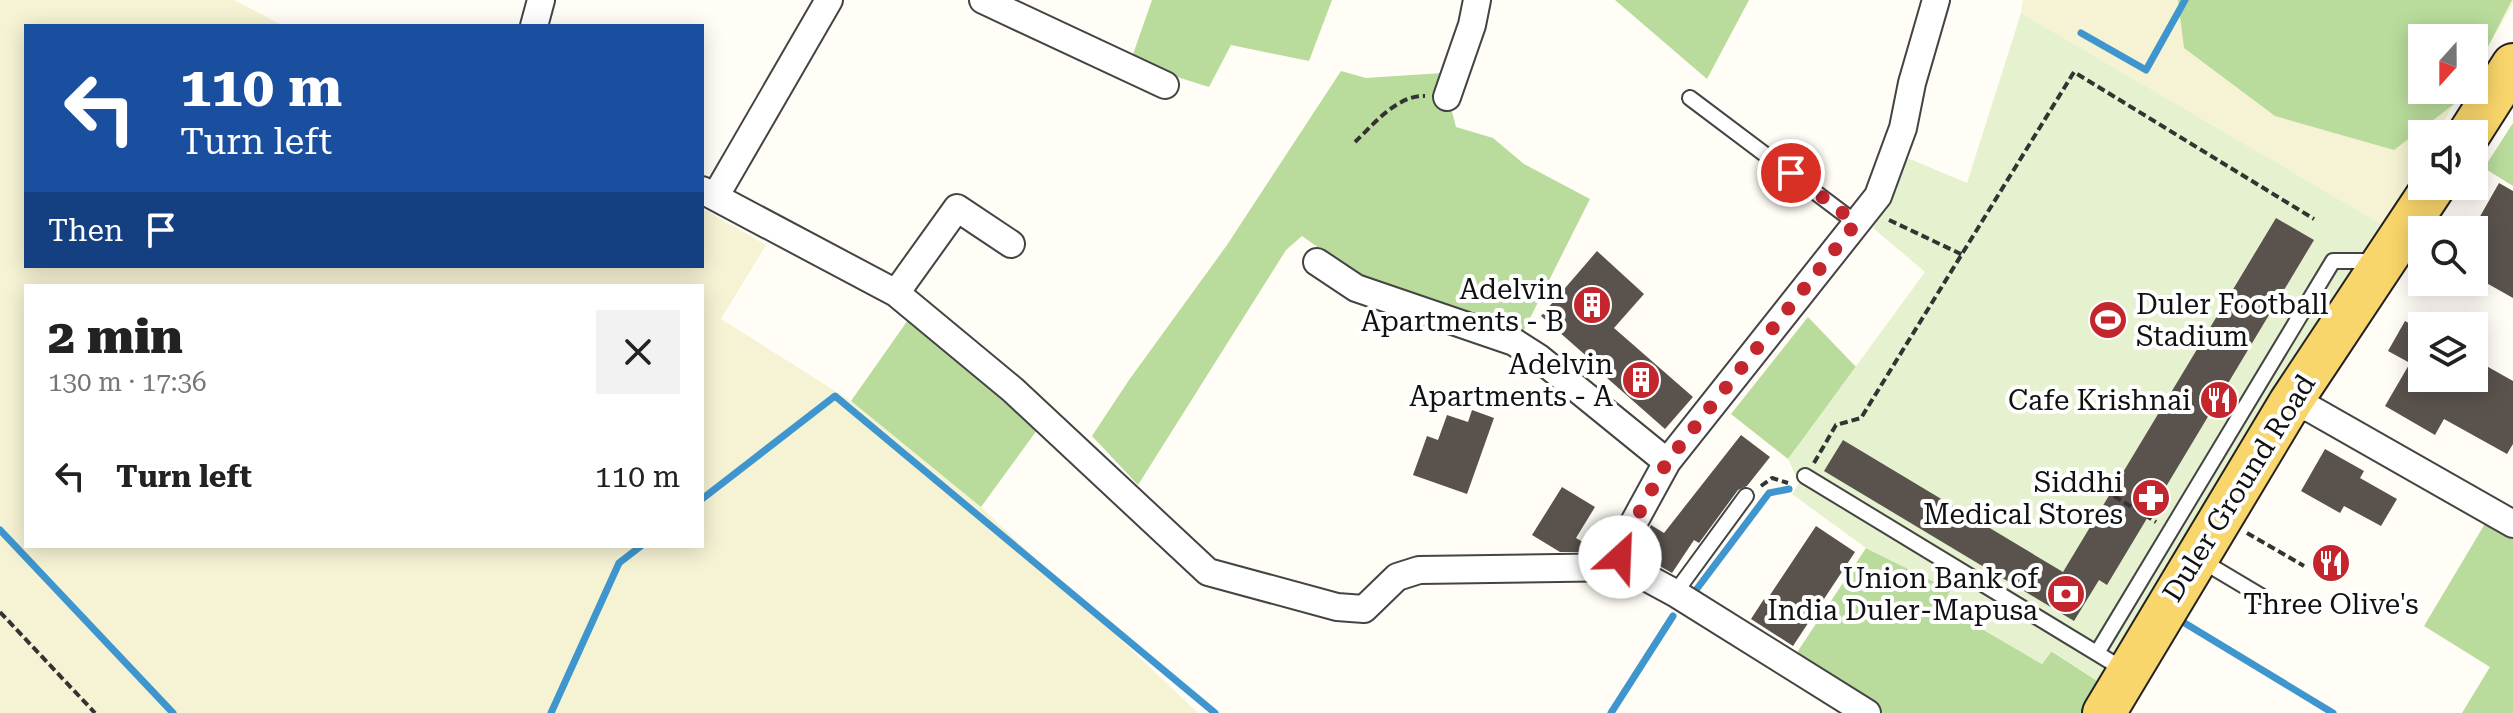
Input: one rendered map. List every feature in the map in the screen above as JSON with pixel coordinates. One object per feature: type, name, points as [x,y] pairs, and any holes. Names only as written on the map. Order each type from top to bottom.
[{"type":"main road","points":[[2478,120],[2513,65]]},
{"type":"main road","name":"Duler Ground Road","points":[[2104,713],[2112,662],[2425,200]]},
{"type":"street","points":[[534,24],[540,0]]},
{"type":"street","points":[[829,0],[708,194],[896,293],[1013,390],[1208,572],[1337,607],[1364,609],[1397,577],[1419,570],[1627,567]]},
{"type":"street","points":[[983,0],[1165,85]]},
{"type":"street","points":[[1447,97],[1472,25],[1477,0]]},
{"type":"street","points":[[1867,713],[1675,593],[1627,567],[1620,557],[1621,546],[1667,462],[1878,196],[1903,128],[1912,83],[1936,0]]},
{"type":"street","points":[[896,293],[957,208],[1011,244]]},
{"type":"street","points":[[1317,262],[1356,288],[1514,342],[1539,358],[1667,462]]},
{"type":"street","points":[[2290,403],[2311,409],[2513,524]]},
{"type":"lane","points":[[1690,98],[1856,223]]},
{"type":"lane","points":[[1805,476],[2112,662],[2171,531],[2333,261],[2363,261],[2381,267]]},
{"type":"lane","points":[[1675,593],[1746,496]]},
{"type":"lane","points":[[2214,568],[2261,596]]},
{"type":"path","points":[[1746,496],[1772,478],[1799,483],[1836,425],[1861,418],[2074,72],[2314,219]]},
{"type":"path","points":[[1355,142],[1390,109],[1417,96],[1447,97]]},
{"type":"path","points":[[1878,196],[1879,214],[1963,255]]},
{"type":"path","points":[[2114,496],[2171,531]]},
{"type":"path","points":[[2238,527],[2304,566]]},
{"type":"path","points":[[0,612],[95,713]]},
{"type":"shaded area","points":[[0,0],[234,0],[280,24],[24,24],[24,268],[704,268],[704,209],[766,245],[721,319],[851,401],[981,507],[1198,713],[0,713]]},
{"type":"shaded area","points":[[2023,0],[2513,0],[2488,46],[2488,24],[2408,24],[2408,104],[2454,104],[2444,120],[2408,120],[2408,182],[2383,225],[2021,13]]},
{"type":"green space","points":[[1152,0],[1332,0],[1309,61],[1231,45],[1209,87],[1171,75],[1132,57]]},
{"type":"green space","points":[[1615,0],[1749,0],[1707,79]]},
{"type":"green space","points":[[2178,0],[2512,0],[2488,47],[2488,24],[2408,24],[2408,104],[2454,104],[2433,120],[2408,120],[2408,139],[2394,150],[2275,116],[2184,48]]},
{"type":"green space","name":"Duler Football Stadium","points":[[2021,13],[2383,225],[2102,684],[2052,651],[2042,664],[1942,606],[1951,590],[1866,548],[1792,494],[1799,483],[1788,459],[1925,272],[1873,228],[1903,156],[1967,183]]},
{"type":"green space","points":[[1341,71],[1366,78],[1442,73],[1456,127],[1493,138],[1524,164],[1590,199],[1521,336],[1358,276],[1302,236],[1286,250],[1138,485],[1092,436],[1227,245]]},
{"type":"green space","points":[[2513,123],[2513,186],[2488,170],[2488,162]]},
{"type":"green space","points":[[1808,317],[1857,368],[1788,459],[1731,414]]},
{"type":"green space","points":[[908,320],[1037,430],[981,507],[851,401]]},
{"type":"green space","points":[[2486,522],[2513,538],[2513,713],[2462,713],[2490,667],[2424,626]]},
{"type":"green space","points":[[1866,548],[1951,590],[1943,606],[2042,664],[2051,651],[2102,684],[2087,713],[1883,713],[1794,657]]},
{"type":"building","points":[[2499,183],[2513,191],[2513,298],[2488,284],[2488,216],[2480,216]]},
{"type":"building","points":[[2276,218],[2314,240],[2107,585],[2099,580],[2074,621],[1824,471],[1843,440],[2063,572]]},
{"type":"building","points":[[1597,251],[1644,294],[1614,328],[1693,397],[1665,429],[1541,316]]},
{"type":"building","points":[[2405,321],[2408,323],[2408,362],[2388,351]]},
{"type":"building","points":[[2408,366],[2408,392],[2488,392],[2488,367],[2513,381],[2513,444],[2507,454],[2444,419],[2435,435],[2385,406]]},
{"type":"building","points":[[1472,410],[1494,418],[1467,494],[1413,475],[1427,436],[1438,440],[1447,415],[1468,422]]},
{"type":"building","points":[[1741,435],[1770,457],[1747,486],[1738,490],[1699,543],[1694,540],[1672,573],[1637,553],[1651,525],[1664,533]]},
{"type":"building","points":[[2325,449],[2364,471],[2360,478],[2397,499],[2381,526],[2344,506],[2340,513],[2301,491]]},
{"type":"building","points":[[1562,487],[1595,507],[1576,538],[1590,546],[1586,552],[1560,552],[1532,535]]},
{"type":"building","points":[[1816,526],[1855,552],[1793,646],[1751,619]]},
{"type":"waterway","points":[[2081,33],[2146,70],[2185,0]]},
{"type":"waterway","points":[[704,497],[835,396],[1215,713]]},
{"type":"waterway","points":[[1696,590],[1769,493],[1789,489]]},
{"type":"waterway","points":[[0,530],[173,713]]},
{"type":"waterway","points":[[551,713],[619,563],[638,548]]},
{"type":"waterway","points":[[1611,713],[1673,616]]},
{"type":"waterway","points":[[2178,619],[2333,713]]},
{"type":"place","name":"Adelvin Apartments - B","points":[[1592,305]]},
{"type":"place","name":"Duler Football Stadium","points":[[2108,320]]},
{"type":"place","name":"Adelvin Apartments - A","points":[[1641,380]]},
{"type":"place","name":"Cafe Krishnai","points":[[2219,400]]},
{"type":"place","name":"Siddhi Medical Stores","points":[[2151,498]]},
{"type":"place","name":"Three Olive's","points":[[2331,563]]},
{"type":"place","name":"Union Bank of India Duler-Mapusa","points":[[2066,594]]},
{"type":"route","points":[[1620,557],[1621,546],[1667,462],[1856,223],[1791,173]]}]
